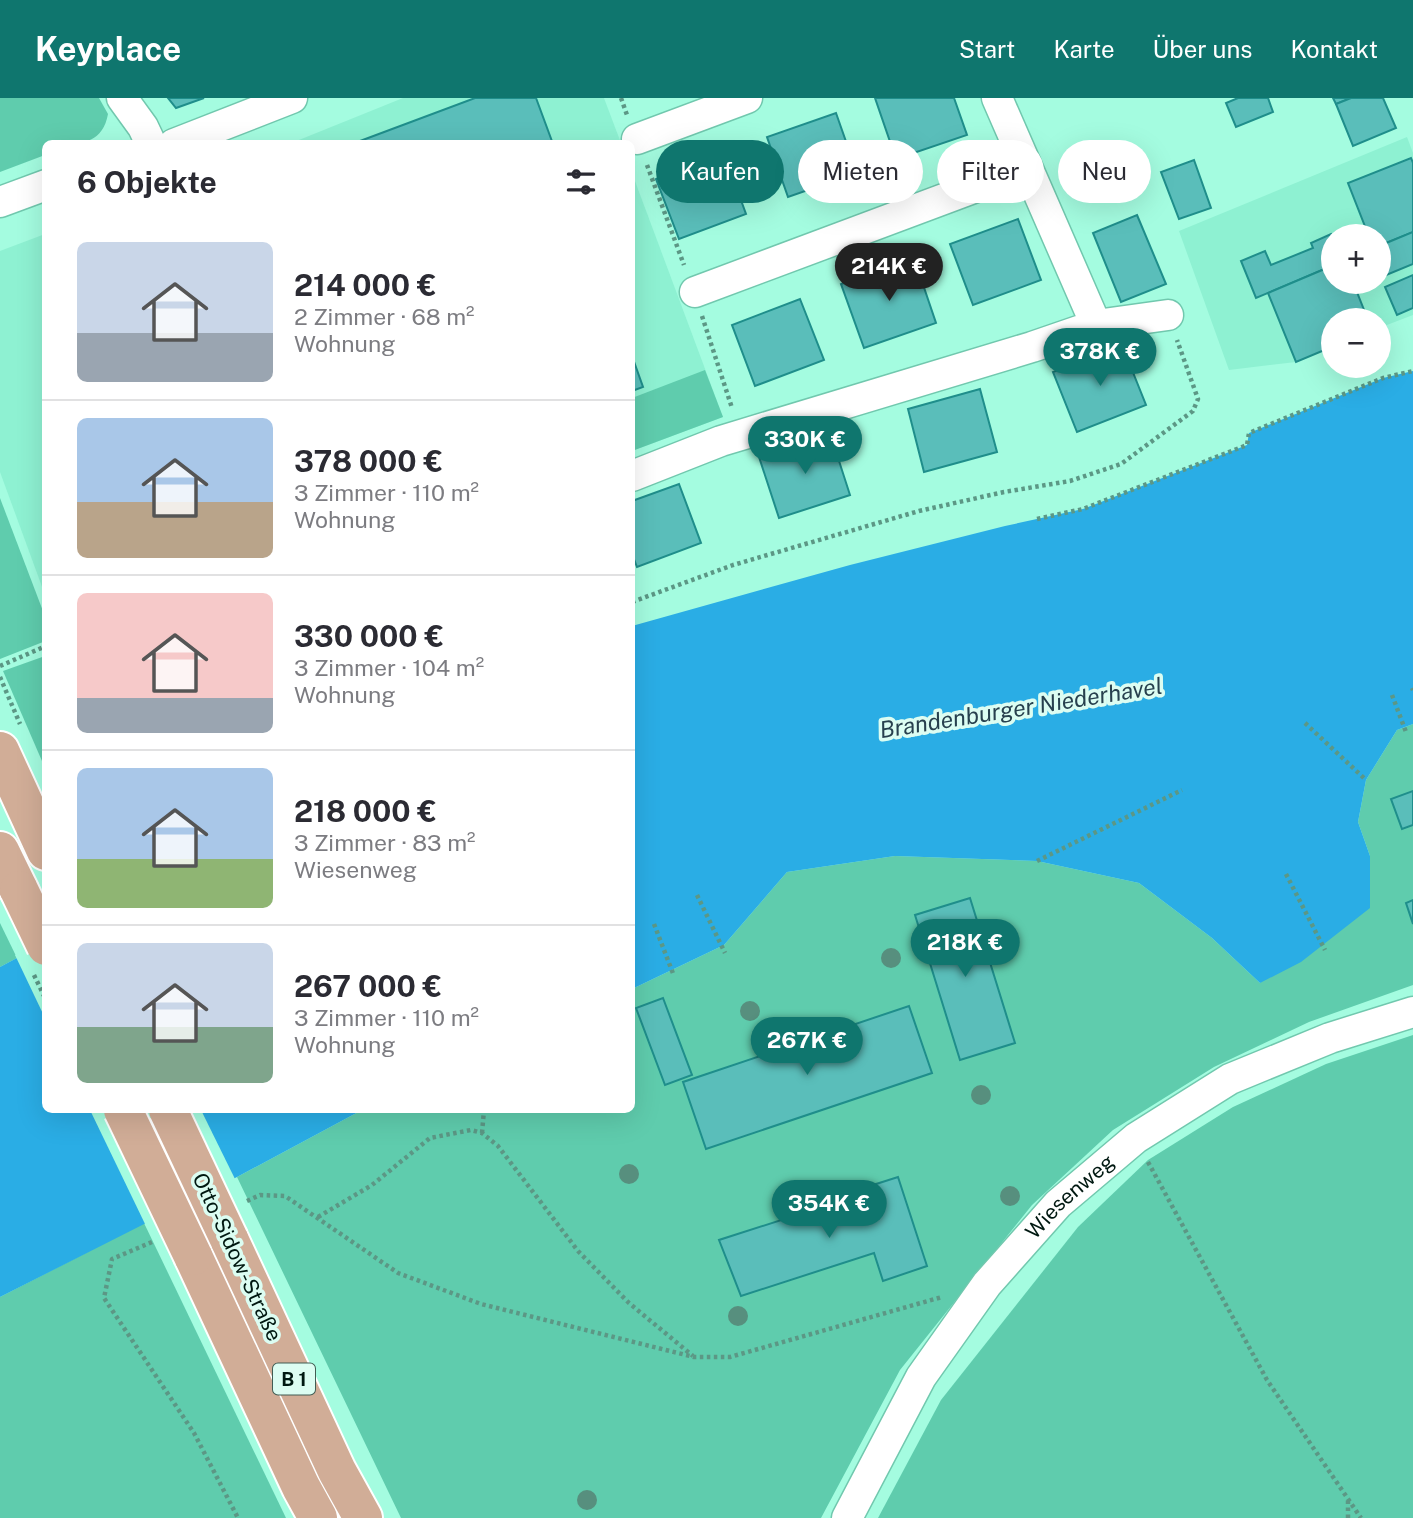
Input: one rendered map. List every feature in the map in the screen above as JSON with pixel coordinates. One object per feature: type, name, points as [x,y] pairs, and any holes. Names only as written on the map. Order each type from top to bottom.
[{"type":"main road","points":[[0,751],[42,842]]},
{"type":"main road","points":[[0,851],[42,938]]},
{"type":"main road","name":"Otto-Sidow-Straße","points":[[124,1113],[177,1247],[318,1518]]},
{"type":"main road","name":"Otto-Sidow-Straße","points":[[170,1113],[232,1222],[337,1471],[363,1518]]},
{"type":"street","points":[[122,98],[144,127],[149,140]]},
{"type":"street","points":[[184,140],[292,98]]},
{"type":"street","points":[[637,139],[747,98]]},
{"type":"street","points":[[997,98],[1015,140]]},
{"type":"street","points":[[0,202],[42,186]]},
{"type":"street","points":[[695,292],[937,202]]},
{"type":"street","points":[[1042,203],[1096,325]]},
{"type":"street","points":[[635,475],[721,442],[1096,325],[1168,315]]},
{"type":"street","name":"Wiesenweg","points":[[847,1518],[921,1377],[987,1284],[1058,1204],[1136,1138],[1230,1079],[1330,1038],[1413,1012]]},
{"type":"path","points":[[635,601],[733,565],[919,511],[1070,481],[1121,464],[1193,411],[1198,399],[1168,315]]},
{"type":"path","points":[[1037,519],[1083,509],[1247,445],[1249,433],[1383,377],[1413,371]]},
{"type":"path","points":[[0,666],[42,648]]},
{"type":"path","points":[[1392,695],[1406,732]]},
{"type":"path","points":[[1305,723],[1366,780]]},
{"type":"path","points":[[1037,861],[1182,790]]},
{"type":"path","points":[[1286,874],[1325,950]]},
{"type":"path","points":[[696,895],[725,953]]},
{"type":"path","points":[[654,924],[674,976]]},
{"type":"path","points":[[482,1133],[484,1113]]},
{"type":"path","points":[[318,1217],[372,1185],[430,1138],[471,1130],[482,1133],[498,1146],[578,1251],[629,1303],[694,1357]]},
{"type":"path","points":[[1136,1138],[1267,1380],[1361,1518]]},
{"type":"path","points":[[232,1222],[260,1195],[285,1196],[398,1273],[481,1304],[694,1357],[730,1357],[987,1284]]},
{"type":"path","points":[[177,1247],[112,1259],[103,1298],[194,1433],[238,1518]]},
{"type":"path","points":[[1348,1518],[1349,1497]]},
{"type":"shaded area","points":[[0,98],[99,98],[108,114],[100,133],[89,140],[42,140],[42,156],[0,172]]},
{"type":"shaded area","points":[[403,98],[604,98],[620,140],[299,140]]},
{"type":"shaded area","points":[[1407,137],[1413,153],[1413,315],[1391,323],[1391,308],[1321,308],[1321,351],[1296,362],[1229,370],[1179,231]]},
{"type":"shaded area","points":[[635,181],[723,417],[635,450]]},
{"type":"shaded area","points":[[42,235],[42,587],[0,472],[0,251]]},
{"type":"shaded area","points":[[705,370],[723,417],[635,450],[635,397]]},
{"type":"shaded area","points":[[0,498],[42,608],[42,642],[0,659]]},
{"type":"shaded area","points":[[42,657],[42,761],[3,671]]},
{"type":"shaded area","points":[[1413,724],[1413,985],[1309,1022],[1214,1067],[1113,1130],[1032,1205],[900,1370],[821,1518],[401,1518],[237,1177],[356,1113],[635,1113],[635,988],[724,945],[787,872],[895,856],[1037,861],[1139,883],[1212,938],[1260,983],[1370,856],[1358,822],[1366,780],[1397,730]]},
{"type":"shaded area","points":[[0,923],[17,958],[0,967]]},
{"type":"shaded area","points":[[1413,1035],[1413,1518],[878,1518],[941,1400],[1078,1227],[1148,1160],[1233,1107],[1326,1064]]},
{"type":"shaded area","points":[[144,1223],[286,1518],[0,1518],[0,1297]]},
{"type":"water","name":"Brandenburger Niederhavel","points":[[1413,371],[1413,724],[1397,730],[1366,780],[1358,822],[1370,856],[1370,908],[1301,962],[1260,983],[1212,938],[1139,883],[1037,861],[895,856],[787,872],[724,945],[635,988],[635,625],[850,565],[1083,509],[1247,445],[1249,433],[1383,378]]},
{"type":"water","points":[[42,945],[42,1113],[356,1113],[0,1297],[0,967]]},
{"type":"pier","points":[[42,942],[42,1012],[15,955]]},
{"type":"pier","points":[[91,1113],[202,1113],[236,1181],[146,1226]]},
{"type":"building","points":[[168,98],[204,98],[176,108]]},
{"type":"building","points":[[475,98],[536,98],[552,140],[363,140]]},
{"type":"building","points":[[875,98],[954,98],[967,135],[952,140],[937,140],[937,145],[923,150],[923,140],[889,140]]},
{"type":"building","points":[[1238,98],[1268,98],[1273,112],[1236,127],[1226,103]]},
{"type":"building","points":[[1333,98],[1351,98],[1336,104]]},
{"type":"building","points":[[1351,98],[1383,98],[1396,128],[1353,146],[1336,104]]},
{"type":"building","points":[[836,113],[845,140],[798,140],[798,194],[788,197],[784,186],[784,140],[768,140],[767,137]]},
{"type":"building","points":[[1411,158],[1413,232],[1391,241],[1391,224],[1364,224],[1348,183]]},
{"type":"building","points":[[1194,160],[1211,208],[1179,219],[1161,172]]},
{"type":"building","points":[[665,203],[742,203],[746,214],[679,239]]},
{"type":"building","points":[[1137,215],[1166,284],[1121,302],[1093,233]]},
{"type":"building","points":[[1018,219],[1041,280],[973,305],[950,244]]},
{"type":"building","points":[[1413,232],[1413,264],[1391,273],[1391,241]]},
{"type":"building","points":[[1321,238],[1321,270],[1256,298],[1241,261],[1265,251],[1271,265],[1313,248],[1311,243]]},
{"type":"building","points":[[914,258],[936,323],[864,348],[841,284]]},
{"type":"building","points":[[1321,271],[1321,294],[1358,294],[1363,308],[1321,308],[1321,351],[1296,362],[1268,293]]},
{"type":"building","points":[[1413,275],[1413,308],[1397,315],[1388,294],[1391,294],[1391,284]]},
{"type":"building","points":[[800,299],[824,360],[755,386],[732,325]]},
{"type":"building","points":[[1122,345],[1146,405],[1077,432],[1053,372]]},
{"type":"building","points":[[635,364],[643,387],[635,390]]},
{"type":"building","points":[[980,389],[997,452],[924,472],[908,409]]},
{"type":"building","points":[[830,433],[850,495],[779,518],[759,457]]},
{"type":"building","points":[[679,484],[701,543],[637,567],[635,500]]},
{"type":"building","points":[[1413,791],[1413,825],[1402,829],[1391,799]]},
{"type":"building","points":[[970,898],[1015,1043],[960,1060],[915,915]]},
{"type":"building","points":[[1413,900],[1413,924],[1406,903]]},
{"type":"building","points":[[663,998],[692,1075],[665,1085],[636,1008]]},
{"type":"building","points":[[909,1006],[932,1073],[706,1149],[683,1082]]},
{"type":"building","points":[[898,1177],[927,1266],[883,1281],[874,1253],[741,1296],[719,1240],[853,1197],[851,1192]]}]
